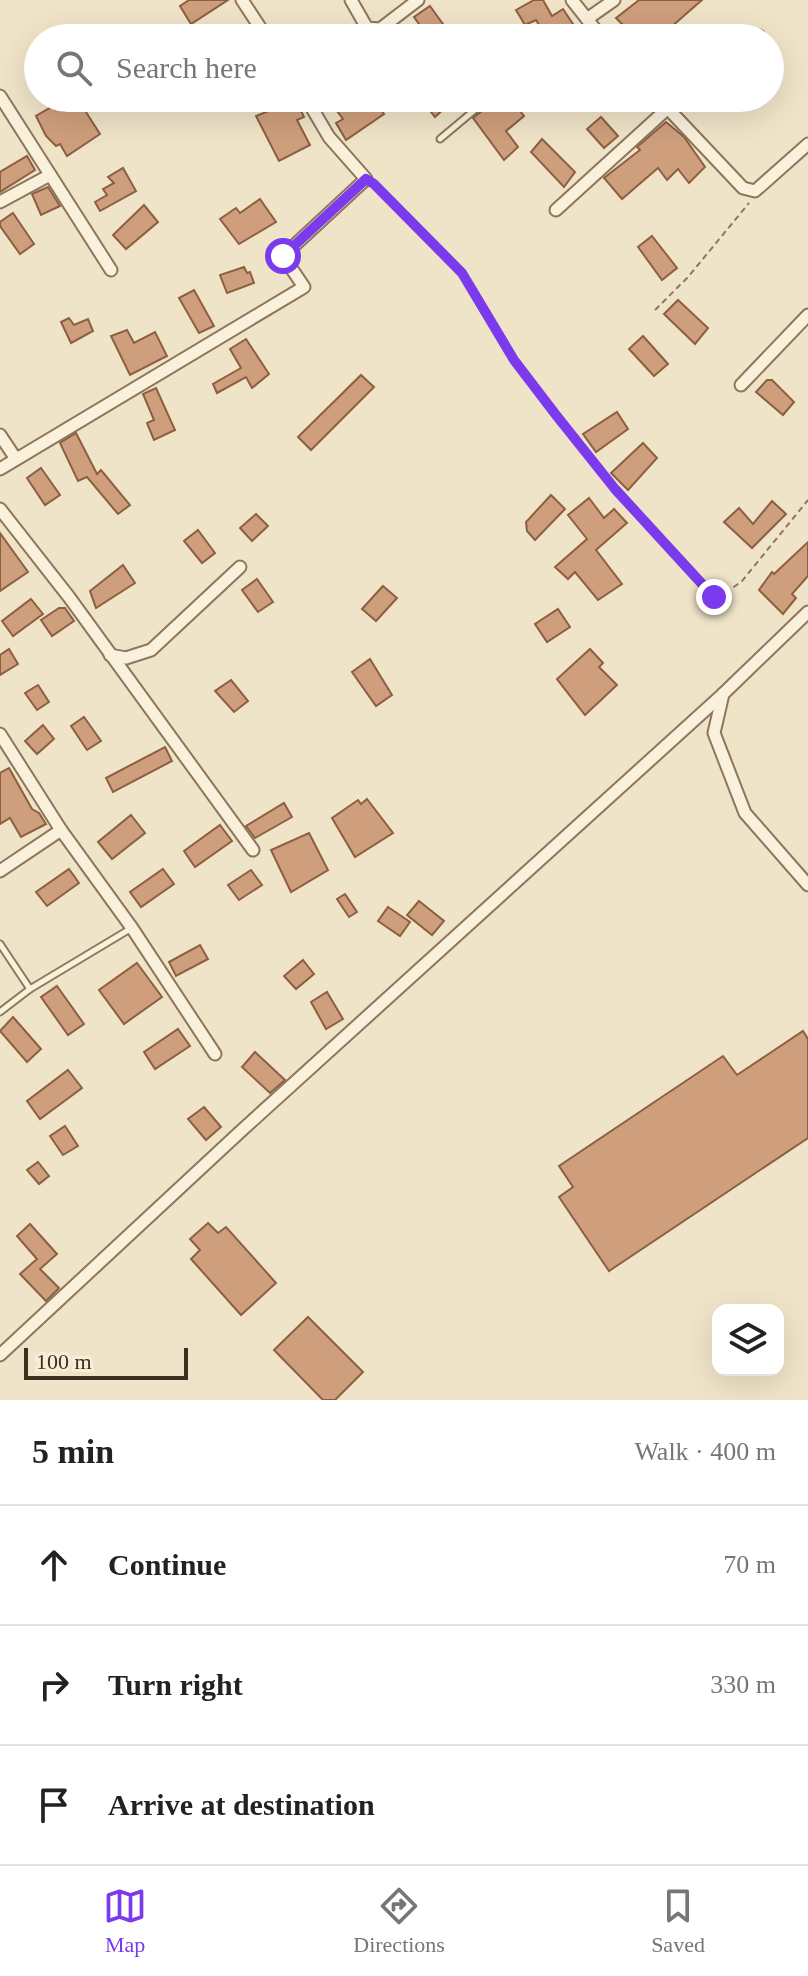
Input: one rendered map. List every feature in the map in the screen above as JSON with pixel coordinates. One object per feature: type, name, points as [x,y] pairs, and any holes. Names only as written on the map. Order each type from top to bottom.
[{"type":"street","points":[[242,0],[258,24]]},
{"type":"street","points":[[351,0],[365,24]]},
{"type":"street","points":[[387,24],[418,0]]},
{"type":"street","points":[[572,0],[590,24]]},
{"type":"street","points":[[587,19],[614,0]]},
{"type":"street","points":[[0,96],[111,270]]},
{"type":"street","points":[[0,469],[304,287],[283,256],[366,179],[329,137],[314,112]]},
{"type":"street","points":[[556,210],[652,112]]},
{"type":"street","points":[[671,112],[732,179],[755,191],[808,144]]},
{"type":"street","points":[[0,202],[50,175]]},
{"type":"street","points":[[741,385],[808,315]]},
{"type":"street","points":[[0,435],[16,459]]},
{"type":"street","points":[[0,509],[253,850]]},
{"type":"street","points":[[110,655],[126,658],[151,650],[240,567]]},
{"type":"street","points":[[0,1355],[241,1131],[723,694],[808,612]]},
{"type":"street","points":[[723,694],[714,733],[745,813],[808,885]]},
{"type":"street","points":[[0,734],[61,830],[132,928],[215,1054]]},
{"type":"street","points":[[0,871],[61,830]]},
{"type":"lane","points":[[440,139],[472,112]]},
{"type":"lane","points":[[0,1012],[30,989],[132,928]]},
{"type":"lane","points":[[0,944],[30,989]]},
{"type":"path","points":[[366,179],[462,273],[514,360],[556,415],[615,489],[714,597],[719,598],[742,581],[808,500]]},
{"type":"path","points":[[655,310],[743,214],[755,191]]},
{"type":"building","points":[[189,0],[228,0],[191,24],[180,6]]},
{"type":"building","points":[[534,0],[543,0],[552,16],[563,9],[573,24],[538,24],[536,20],[524,24],[516,10]]},
{"type":"building","points":[[639,0],[702,0],[674,24],[622,24],[616,18]]},
{"type":"building","points":[[430,6],[443,24],[419,24],[414,17]]},
{"type":"building","points":[[43,112],[86,112],[100,134],[67,156],[60,144],[56,146],[46,136],[36,116]]},
{"type":"building","points":[[266,112],[302,112],[304,117],[297,120],[310,145],[279,161],[256,116]]},
{"type":"building","points":[[338,112],[384,114],[346,140],[336,123],[343,119]]},
{"type":"building","points":[[481,112],[521,112],[524,116],[506,131],[518,147],[504,160],[473,118]]},
{"type":"building","points":[[601,117],[618,136],[604,148],[587,129]]},
{"type":"building","points":[[666,122],[684,137],[705,167],[689,183],[678,169],[667,180],[658,168],[622,199],[604,178],[640,150],[637,147]]},
{"type":"building","points":[[542,139],[575,172],[564,187],[531,152]]},
{"type":"building","points":[[27,156],[35,170],[0,192],[0,172]]},
{"type":"building","points":[[123,168],[136,191],[100,211],[95,202],[107,195],[103,189],[114,183],[108,177]]},
{"type":"building","points":[[48,187],[60,206],[41,215],[32,194]]},
{"type":"building","points":[[260,199],[276,222],[239,244],[220,219],[236,208],[240,213]]},
{"type":"building","points":[[144,205],[158,222],[126,249],[113,235]]},
{"type":"building","points":[[13,213],[34,244],[20,254],[0,226],[0,222]]},
{"type":"building","points":[[652,236],[677,268],[662,280],[638,247]]},
{"type":"building","points":[[244,267],[247,273],[250,272],[254,283],[227,293],[220,275]]},
{"type":"building","points":[[194,290],[214,326],[199,333],[179,298]]},
{"type":"building","points":[[678,300],[708,328],[695,344],[664,314]]},
{"type":"building","points":[[69,318],[74,325],[88,319],[93,331],[71,343],[61,322]]},
{"type":"building","points":[[127,330],[134,343],[155,332],[167,356],[130,375],[111,336]]},
{"type":"building","points":[[643,336],[668,364],[654,376],[629,349]]},
{"type":"building","points":[[246,339],[269,374],[252,388],[246,377],[217,393],[213,384],[241,368],[230,349]]},
{"type":"building","points":[[361,375],[374,387],[311,450],[298,437]]},
{"type":"building","points":[[767,380],[772,380],[794,402],[783,415],[756,392]]},
{"type":"building","points":[[156,388],[175,430],[154,440],[147,423],[154,420],[143,394]]},
{"type":"building","points":[[617,412],[628,429],[596,452],[583,434]]},
{"type":"building","points":[[76,433],[97,474],[101,470],[130,505],[118,514],[87,477],[78,481],[60,443]]},
{"type":"building","points":[[643,443],[657,458],[628,490],[611,473]]},
{"type":"building","points":[[41,468],[60,495],[45,505],[27,478]]},
{"type":"building","points":[[551,495],[565,509],[535,540],[527,531],[526,522]]},
{"type":"building","points":[[589,498],[604,518],[614,509],[627,523],[596,550],[622,584],[598,600],[575,572],[568,579],[555,567],[587,539],[568,515]]},
{"type":"building","points":[[772,501],[786,514],[752,548],[724,522],[739,508],[753,524]]},
{"type":"building","points":[[256,514],[268,526],[252,541],[240,528]]},
{"type":"building","points":[[198,530],[215,553],[202,563],[184,541]]},
{"type":"building","points":[[0,533],[28,572],[0,591]]},
{"type":"building","points":[[808,542],[808,576],[792,594],[796,598],[783,614],[759,590],[772,572],[774,574]]},
{"type":"building","points":[[123,565],[135,583],[96,608],[90,591]]},
{"type":"building","points":[[257,579],[273,602],[258,612],[242,590]]},
{"type":"building","points":[[383,586],[397,598],[376,621],[362,609]]},
{"type":"building","points":[[31,599],[43,614],[13,636],[2,621]]},
{"type":"building","points":[[59,608],[65,608],[74,621],[52,636],[41,620]]},
{"type":"building","points":[[558,609],[570,627],[547,642],[535,624]]},
{"type":"building","points":[[9,649],[18,664],[0,675],[0,655]]},
{"type":"building","points":[[590,649],[603,663],[599,667],[617,685],[585,715],[557,679]]},
{"type":"building","points":[[370,659],[392,695],[376,706],[352,672]]},
{"type":"building","points":[[231,680],[248,701],[234,712],[215,691]]},
{"type":"building","points":[[38,685],[49,702],[37,710],[25,693]]},
{"type":"building","points":[[84,717],[101,741],[87,750],[71,726]]},
{"type":"building","points":[[43,725],[54,739],[37,754],[25,741]]},
{"type":"building","points":[[165,747],[172,761],[113,792],[106,778]]},
{"type":"building","points":[[9,768],[32,809],[46,824],[21,837],[10,818],[0,824],[0,773]]},
{"type":"building","points":[[367,799],[393,833],[355,857],[332,818],[358,800],[361,804]]},
{"type":"building","points":[[284,803],[292,817],[255,838],[246,826]]},
{"type":"building","points":[[131,815],[145,833],[112,859],[98,842]]},
{"type":"building","points":[[220,825],[232,841],[195,867],[184,851]]},
{"type":"building","points":[[309,833],[328,870],[291,892],[271,850]]},
{"type":"building","points":[[69,869],[79,883],[47,906],[36,892]]},
{"type":"building","points":[[163,869],[174,884],[141,907],[130,892]]},
{"type":"building","points":[[251,870],[262,885],[239,900],[228,885]]},
{"type":"building","points":[[345,894],[357,912],[349,917],[337,899]]},
{"type":"building","points":[[419,901],[444,921],[432,935],[407,915]]},
{"type":"building","points":[[388,907],[410,922],[400,936],[378,921]]},
{"type":"building","points":[[200,945],[208,959],[176,976],[169,962]]},
{"type":"building","points":[[303,960],[314,974],[296,989],[284,976]]},
{"type":"building","points":[[137,963],[162,997],[124,1024],[99,990]]},
{"type":"building","points":[[57,986],[84,1024],[68,1035],[41,997]]},
{"type":"building","points":[[327,992],[343,1019],[326,1029],[311,1002]]},
{"type":"building","points":[[13,1017],[41,1049],[27,1062],[0,1031]]},
{"type":"building","points":[[178,1029],[190,1046],[155,1069],[144,1052]]},
{"type":"building","points":[[803,1031],[808,1039],[808,1138],[609,1271],[559,1197],[573,1187],[559,1166],[723,1056],[737,1075]]},
{"type":"building","points":[[255,1052],[285,1080],[270,1093],[242,1067]]},
{"type":"building","points":[[68,1070],[82,1088],[40,1119],[27,1101]]},
{"type":"building","points":[[204,1107],[221,1127],[206,1140],[188,1119]]},
{"type":"building","points":[[65,1126],[78,1146],[63,1155],[50,1136]]},
{"type":"building","points":[[38,1162],[49,1176],[39,1184],[27,1170]]},
{"type":"building","points":[[208,1223],[218,1233],[226,1227],[276,1283],[241,1315],[191,1259],[200,1250],[190,1239]]},
{"type":"building","points":[[30,1224],[57,1254],[40,1269],[59,1288],[46,1301],[20,1274],[37,1259],[17,1236]]},
{"type":"building","points":[[308,1317],[363,1372],[335,1400],[323,1400],[274,1350]]},
{"type":"route","points":[[283,256],[366,179],[374,184],[462,273],[514,360],[556,415],[615,489],[714,597]]}]
